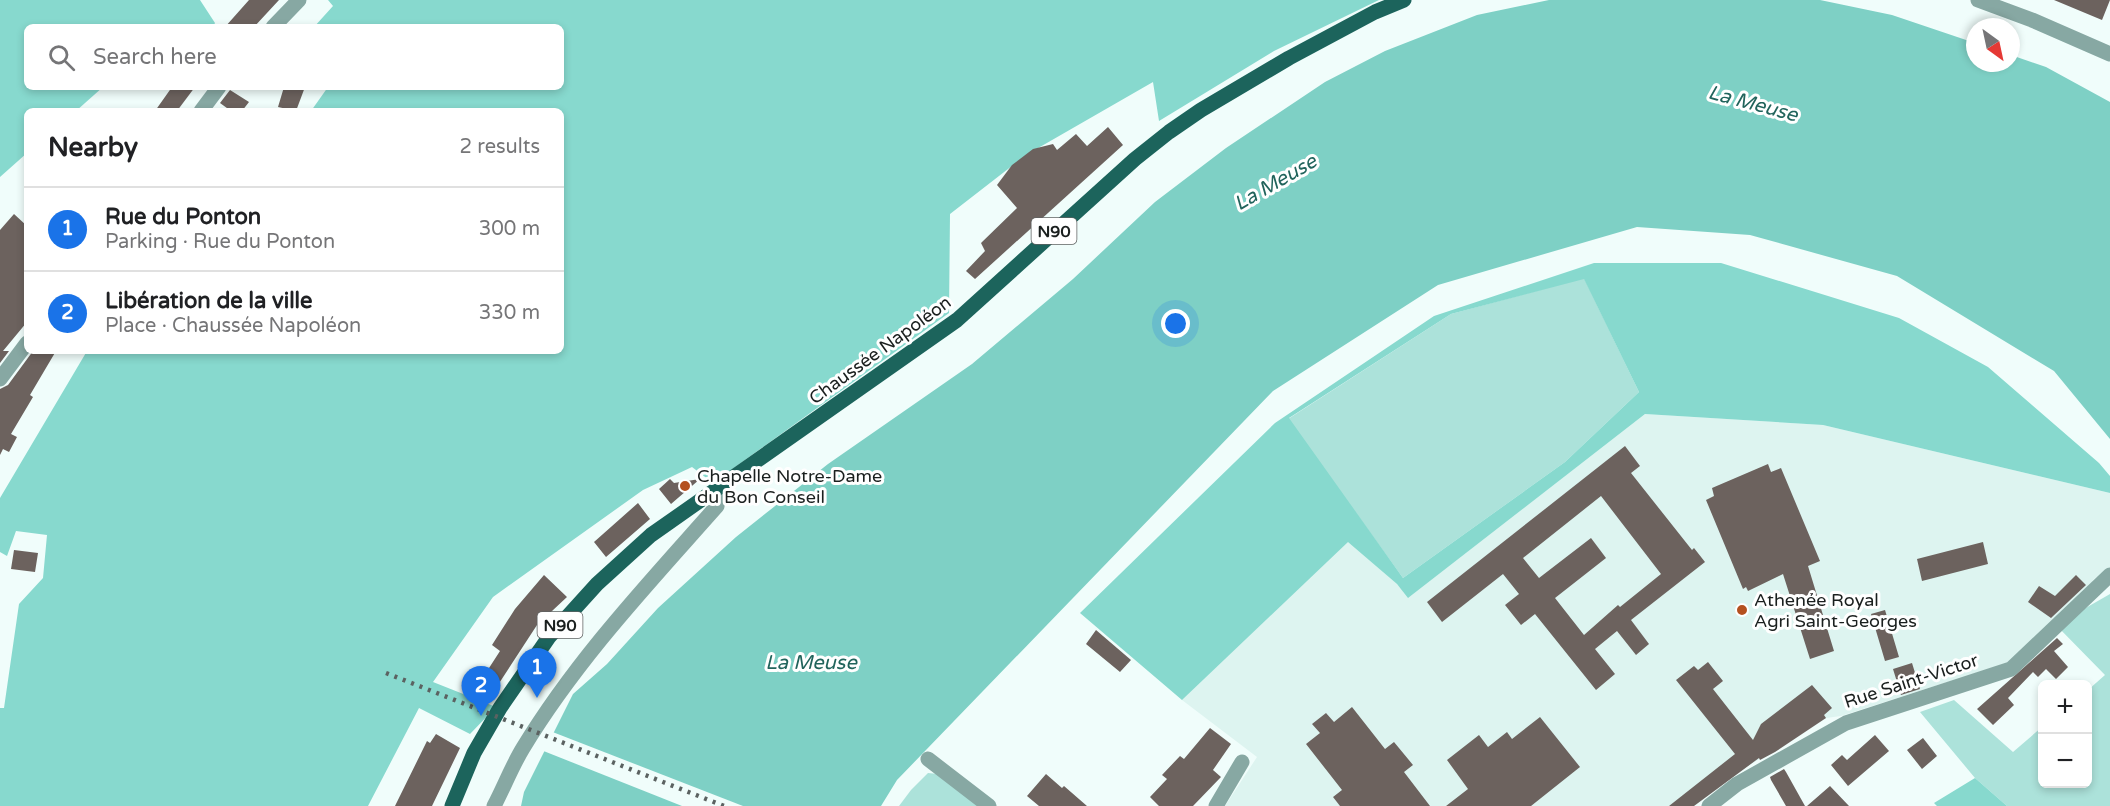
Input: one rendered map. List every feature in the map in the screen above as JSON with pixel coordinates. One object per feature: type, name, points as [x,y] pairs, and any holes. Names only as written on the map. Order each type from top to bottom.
[{"type":"main road","name":"Chaussée Napoléon","points":[[452,806],[474,753],[500,708],[549,637],[624,558],[651,535],[957,320],[1117,174],[1169,132],[1201,110],[1289,58],[1375,12],[1404,0]]},
{"type":"street","points":[[276,24],[299,0]]},
{"type":"street","points":[[1978,0],[2032,20],[2110,54]]},
{"type":"street","points":[[203,108],[217,90]]},
{"type":"street","points":[[0,379],[24,347]]},
{"type":"street","points":[[495,806],[521,750],[560,691],[600,638],[717,506],[720,487]]},
{"type":"street","name":"Rue Saint-Victor","points":[[1709,806],[1737,784],[1846,723],[2011,669],[2110,575]]},
{"type":"street","points":[[928,759],[989,806]]},
{"type":"street","points":[[1216,806],[1242,762]]},
{"type":"shaded area","points":[[0,0],[200,0],[214,24],[24,24],[24,90],[100,90],[79,108],[24,108],[24,156],[0,177]]},
{"type":"shaded area","points":[[328,0],[1379,0],[1274,51],[1159,121],[1153,82],[1026,155],[950,214],[949,313],[713,483],[692,467],[643,490],[493,597],[433,682],[496,707],[470,734],[419,708],[368,806],[0,806],[0,708],[4,708],[19,604],[43,578],[47,535],[16,531],[7,556],[0,552],[0,498],[85,354],[564,354],[564,108],[313,108],[326,90],[564,90],[564,24],[317,24],[333,6]]},
{"type":"shaded area","points":[[1594,263],[1721,263],[1899,318],[1988,367],[2099,463],[2110,476],[2110,493],[1823,425],[1645,414],[1408,598],[1397,584],[1348,542],[1182,700],[1080,613],[1275,423],[1434,316]],"holes":[[[1584,279],[1639,392],[1565,462],[1403,578],[1289,418],[1451,314]]]},
{"type":"shaded area","points":[[1584,278],[1639,392],[1565,462],[1403,578],[1288,419],[1451,314]]},
{"type":"shaded area","name":"Athenée Royal Agri Saint-Georges","points":[[1645,414],[1823,425],[2110,493],[2110,568],[2094,579],[2089,587],[2010,662],[1841,716],[1826,718],[1743,769],[1694,806],[1225,806],[1257,757],[1182,700],[1348,541],[1409,597]]},
{"type":"shaded area","points":[[2110,594],[2110,806],[2007,806],[1975,778],[1920,712],[1954,700],[2013,752],[2038,730],[2038,788],[2092,788],[2092,686],[2105,675],[2056,625]]},
{"type":"shaded area","points":[[928,773],[938,774],[979,806],[899,806]]},
{"type":"shaded area","points":[[1975,778],[2007,806],[1937,806],[1934,803]]},
{"type":"water","name":"La Meuse","points":[[1549,0],[1820,0],[1892,15],[1966,40],[1966,72],[2020,72],[2020,58],[2046,67],[2110,102],[2110,439],[2054,371],[1897,276],[1750,235],[1637,227],[1438,285],[1273,391],[897,780],[881,806],[521,806],[524,792],[573,694],[607,664],[658,608],[736,537],[828,464],[972,364],[1073,279],[1155,202],[1226,148],[1325,82],[1385,51],[1477,15]]},
{"type":"pier","points":[[550,731],[743,806],[682,806],[541,750]]},
{"type":"building","points":[[249,0],[279,0],[257,24],[228,24]]},
{"type":"building","points":[[2054,0],[2110,0],[2102,20]]},
{"type":"building","points":[[170,90],[193,90],[179,108],[157,108]]},
{"type":"building","points":[[230,90],[249,102],[244,108],[227,108],[220,103]]},
{"type":"building","points":[[283,90],[304,90],[297,108],[278,107]]},
{"type":"building","points":[[1108,127],[1123,145],[975,279],[966,271],[985,251],[981,243],[1017,208],[997,185],[1012,165],[1033,149],[1053,144],[1057,150],[1076,134],[1087,146]]},
{"type":"building","points":[[14,214],[24,223],[24,326],[3,351],[9,351],[0,363],[0,230]]},
{"type":"building","points":[[31,354],[54,354],[30,395],[33,397],[11,434],[17,437],[9,452],[3,449],[0,455],[0,389],[8,385]]},
{"type":"building","points":[[1625,446],[1640,466],[1631,473],[1692,550],[1694,548],[1705,562],[1631,620],[1649,644],[1636,655],[1617,631],[1595,649],[1615,674],[1596,690],[1535,614],[1521,625],[1505,605],[1519,594],[1503,574],[1442,622],[1427,602]],"holes":[[[1601,496],[1661,574],[1620,607],[1618,605],[1584,635],[1555,598],[1606,558],[1591,538],[1539,578],[1523,558]]]},
{"type":"building","points":[[1768,464],[1771,472],[1781,468],[1820,561],[1808,566],[1834,651],[1810,659],[1783,574],[1748,591],[1746,587],[1743,589],[1706,500],[1714,496],[1712,488]]},
{"type":"building","points":[[670,479],[674,483],[700,479],[671,504],[659,489]]},
{"type":"building","points":[[638,503],[650,519],[606,557],[594,542]]},
{"type":"building","points":[[1983,542],[1988,564],[1922,581],[1917,559]]},
{"type":"building","points":[[14,550],[38,553],[35,572],[11,569]]},
{"type":"building","points":[[544,575],[567,597],[537,625],[494,691],[480,682],[500,651],[492,645],[515,609]]},
{"type":"building","points":[[2076,575],[2086,585],[2051,618],[2028,602],[2039,586],[2055,596]]},
{"type":"building","points":[[1885,610],[1899,657],[1885,661],[1871,614]]},
{"type":"building","points":[[1096,630],[1131,660],[1120,672],[1086,644]]},
{"type":"building","points":[[2057,638],[2063,644],[2054,651],[2068,667],[2056,679],[2046,669],[2038,677],[2033,672],[2008,698],[2014,705],[1993,725],[1977,709]]},
{"type":"building","points":[[1708,662],[1723,681],[1713,689],[1753,740],[1761,724],[1812,685],[1832,708],[1824,715],[1826,718],[1775,752],[1760,760],[1759,758],[1694,806],[1669,806],[1735,754],[1676,680],[1694,666],[1698,670]]},
{"type":"building","points":[[1912,663],[1920,689],[1901,695],[1893,669]]},
{"type":"building","points":[[1352,707],[1385,749],[1394,742],[1413,765],[1404,772],[1430,806],[1340,806],[1333,797],[1342,790],[1306,744],[1320,733],[1312,724],[1326,713],[1334,722]]},
{"type":"building","points":[[1540,717],[1580,767],[1531,806],[1446,806],[1468,789],[1447,760],[1479,735],[1488,747],[1507,732],[1512,739]]},
{"type":"building","points":[[1210,728],[1231,744],[1213,770],[1221,777],[1193,806],[1159,806],[1150,797],[1167,779],[1162,775],[1180,756],[1184,759]]},
{"type":"building","points":[[436,734],[460,748],[432,806],[395,806],[427,741],[430,743]]},
{"type":"building","points":[[1875,735],[1889,751],[1848,786],[1831,765],[1842,755],[1847,760]]},
{"type":"building","points":[[1923,738],[1937,756],[1922,769],[1907,750]]},
{"type":"building","points":[[1784,769],[1805,806],[1786,806],[1771,780],[1770,777]]},
{"type":"building","points":[[1046,774],[1087,806],[1039,806],[1027,796]]},
{"type":"building","points":[[1830,786],[1849,806],[1807,806]]},
{"type":"railway","points":[[386,673],[724,806]]},
{"type":"place","name":"Chapelle Notre-Dame du Bon Conseil","points":[[685,486]]},
{"type":"place","name":"Athenée Royal Agri Saint-Georges","points":[[1742,610]]},
{"type":"place","name":"Rue du Ponton","points":[[537,698]]},
{"type":"place","name":"Libération de la ville","points":[[481,716]]}]
